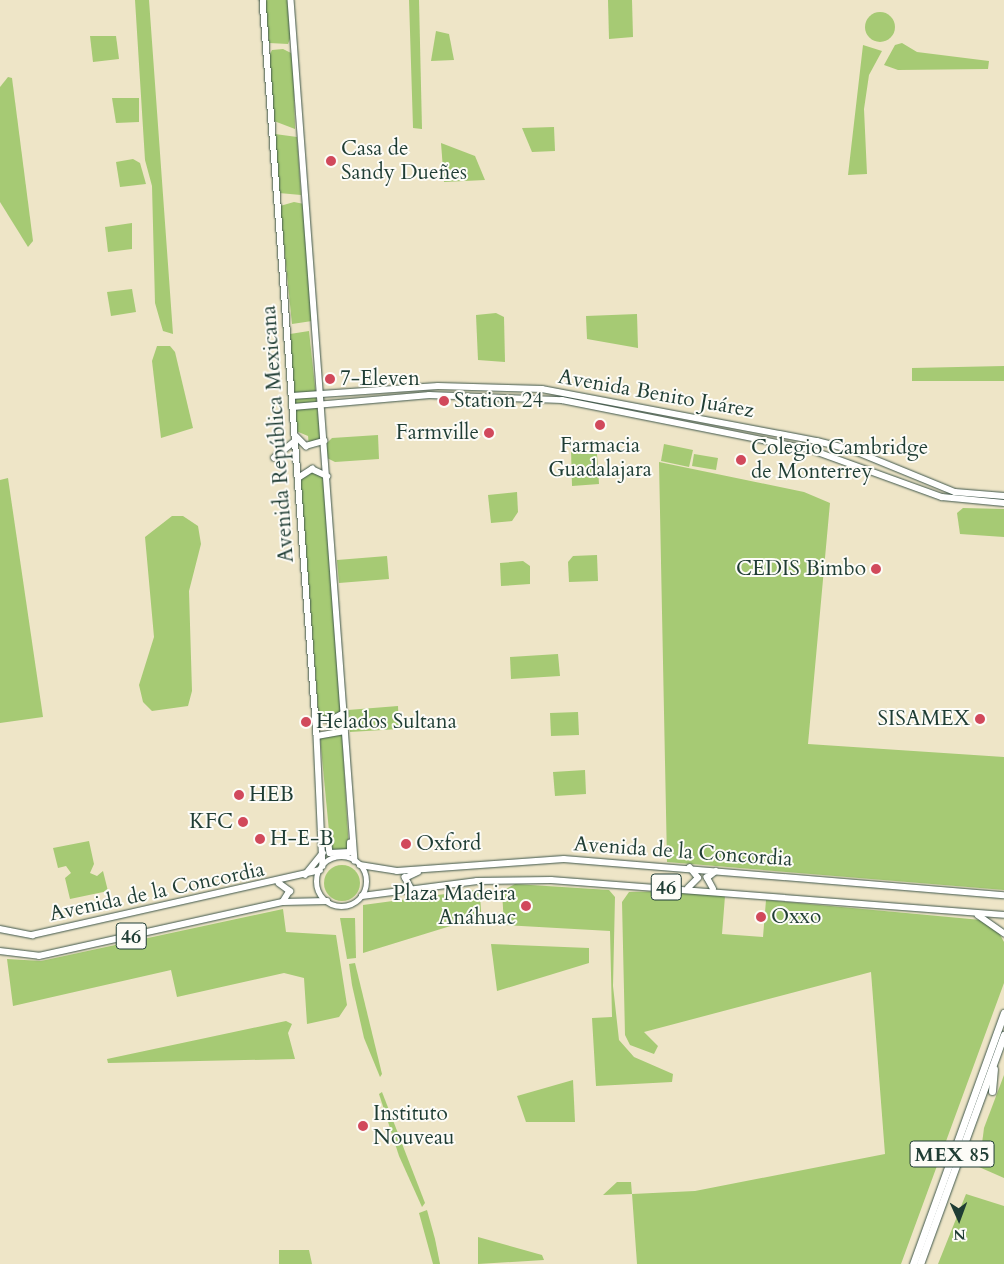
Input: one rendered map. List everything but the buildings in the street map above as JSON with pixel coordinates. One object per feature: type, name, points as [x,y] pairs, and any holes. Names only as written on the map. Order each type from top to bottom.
[{"type":"highway","name":"MEX 85","points":[[912,1264],[996,1046],[1004,1013]]},
{"type":"highway","name":"MEX 85","points":[[920,1264],[995,1059],[996,1046],[1004,1035]]},
{"type":"highway","points":[[992,1091],[995,1059]]},
{"type":"main road","name":"Avenida República Mexicana","points":[[263,0],[316,718],[324,851],[322,868]]},
{"type":"main road","points":[[291,0],[353,830],[358,863],[367,879],[362,896]]},
{"type":"main road","name":"Avenida Benito Juárez","points":[[292,396],[438,386],[578,395],[816,441],[864,456],[955,492],[1004,496]]},
{"type":"main road","name":"Avenida Benito Juárez","points":[[293,407],[454,395],[562,400],[812,450],[859,465],[903,485],[954,500],[1004,502]]},
{"type":"main road","points":[[562,400],[578,395]]},
{"type":"main road","points":[[274,458],[295,438],[306,446],[324,441]]},
{"type":"main road","points":[[859,465],[864,456]]},
{"type":"main road","points":[[297,478],[312,469],[327,476]]},
{"type":"main road","points":[[954,500],[955,492]]},
{"type":"main road","points":[[316,718],[331,720],[344,713]]},
{"type":"main road","points":[[317,736],[345,731]]},
{"type":"main road","points":[[323,832],[328,835],[330,853],[348,853],[353,830]]},
{"type":"main road","points":[[302,878],[324,851]]},
{"type":"main road","name":"46","points":[[322,868],[337,858],[358,863]]},
{"type":"main road","name":"Avenida de la Concordia","points":[[358,863],[392,871],[545,859],[688,867],[1004,895]]},
{"type":"main road","points":[[411,889],[406,876],[432,867]]},
{"type":"main road","points":[[686,888],[698,878],[688,867]]},
{"type":"main road","points":[[322,868],[318,887],[327,901]]},
{"type":"main road","name":"Avenida de la Concordia","points":[[0,929],[32,936],[302,878],[322,868]]},
{"type":"main road","points":[[713,889],[707,878],[718,870]]},
{"type":"main road","name":"Avenida de la Concordia","points":[[362,896],[411,889],[507,880],[713,889],[1004,915]]},
{"type":"main road","points":[[278,883],[289,889],[283,902]]},
{"type":"main road","name":"46","points":[[327,901],[345,906],[362,896]]},
{"type":"main road","name":"Avenida de la Concordia","points":[[0,951],[39,956],[283,902],[327,901]]},
{"type":"main road","points":[[970,911],[1004,933]]},
{"type":"green space","points":[[135,0],[149,0],[173,334],[163,331],[155,303],[152,186],[145,160]]},
{"type":"green space","points":[[265,0],[289,0],[291,36],[288,44],[269,43]]},
{"type":"green space","points":[[409,0],[419,0],[422,129],[413,128]]},
{"type":"green space","points":[[608,0],[632,0],[633,37],[609,39]]},
{"type":"green space","points":[[880,12],[891,16],[895,27],[891,38],[880,42],[869,38],[865,27],[869,16]]},
{"type":"green space","points":[[436,31],[449,34],[454,60],[431,61]]},
{"type":"green space","points":[[90,36],[116,36],[119,59],[93,62]]},
{"type":"green space","points":[[902,43],[917,52],[989,61],[988,69],[898,70],[884,65],[895,45]]},
{"type":"green space","points":[[863,45],[882,51],[869,75],[864,109],[867,174],[848,175]]},
{"type":"green space","points":[[283,49],[293,54],[295,129],[274,121],[269,56],[272,50]]},
{"type":"green space","points":[[8,77],[12,78],[33,241],[28,247],[0,202],[0,87]]},
{"type":"green space","points":[[112,98],[139,98],[139,122],[116,123]]},
{"type":"green space","points":[[554,127],[555,151],[532,152],[522,128]]},
{"type":"green space","points":[[275,134],[297,137],[301,195],[279,193]]},
{"type":"green space","points":[[441,143],[475,156],[485,180],[444,182]]},
{"type":"green space","points":[[133,159],[140,163],[146,184],[120,187],[116,162]]},
{"type":"green space","points":[[294,202],[304,204],[312,321],[292,324],[280,206]]},
{"type":"green space","points":[[132,223],[132,249],[108,252],[105,227]]},
{"type":"green space","points":[[132,289],[136,312],[111,316],[107,292]]},
{"type":"green space","points":[[496,313],[504,317],[505,362],[478,360],[476,315]]},
{"type":"green space","points":[[637,314],[638,348],[587,339],[586,316]]},
{"type":"green space","points":[[309,331],[321,442],[309,446],[308,436],[296,431],[290,334]]},
{"type":"green space","points":[[157,346],[170,346],[175,352],[193,428],[161,438],[152,361]]},
{"type":"green space","points":[[1004,366],[1004,381],[912,381],[912,368]]},
{"type":"green space","points":[[378,435],[379,459],[335,462],[327,458],[326,444],[332,438]]},
{"type":"green space","points":[[664,444],[693,450],[689,467],[661,461]]},
{"type":"green space","points":[[571,450],[597,454],[599,484],[572,486]]},
{"type":"green space","points":[[694,454],[718,458],[716,470],[692,466]]},
{"type":"green space","points":[[659,462],[804,492],[830,503],[808,744],[1004,757],[1004,890],[667,862]]},
{"type":"green space","points":[[315,471],[323,476],[341,716],[319,720],[300,475]]},
{"type":"green space","points":[[8,478],[43,717],[0,723],[0,480]]},
{"type":"green space","points":[[517,492],[518,512],[512,521],[491,523],[488,495]]},
{"type":"green space","points":[[963,508],[1004,509],[1004,537],[960,534],[957,513]]},
{"type":"green space","points":[[172,516],[183,516],[198,526],[201,544],[189,591],[192,691],[188,706],[152,711],[143,702],[139,685],[154,637],[145,537]]},
{"type":"green space","points":[[597,555],[598,581],[569,582],[568,562],[573,556]]},
{"type":"green space","points":[[387,556],[389,579],[339,583],[337,560]]},
{"type":"green space","points":[[523,561],[530,566],[530,584],[501,586],[500,563]]},
{"type":"green space","points":[[558,654],[560,676],[511,679],[510,657]]},
{"type":"green space","points":[[398,706],[399,729],[350,732],[348,710]]},
{"type":"green space","points":[[578,712],[579,735],[551,736],[550,713]]},
{"type":"green space","points":[[342,733],[349,851],[331,852],[320,737]]},
{"type":"green space","points":[[585,770],[586,794],[555,796],[553,772]]},
{"type":"green space","points":[[89,841],[94,864],[90,873],[97,876],[103,871],[108,891],[70,899],[65,878],[71,873],[66,866],[58,868],[53,848]]},
{"type":"green space","points":[[342,865],[354,871],[360,883],[354,895],[342,901],[330,895],[324,883],[330,871]]},
{"type":"green space","points":[[515,884],[609,890],[615,897],[613,986],[619,1040],[634,1057],[673,1074],[672,1082],[596,1086],[592,1018],[612,1017],[610,931],[504,925],[502,891]]},
{"type":"green space","points":[[475,890],[480,895],[482,925],[457,924],[363,953],[363,905]]},
{"type":"green space","points":[[674,891],[725,896],[722,934],[763,937],[766,900],[981,920],[998,931],[1004,942],[1004,983],[901,1264],[637,1264],[632,1194],[695,1191],[885,1154],[871,972],[644,1032],[658,1046],[654,1054],[630,1045],[625,1035],[622,902],[629,892]]},
{"type":"green space","points":[[283,909],[286,932],[336,935],[347,1005],[339,1017],[307,1024],[304,978],[284,973],[177,997],[171,970],[13,1006],[7,959],[41,961]]},
{"type":"green space","points":[[340,918],[355,918],[356,958],[347,959]]},
{"type":"green space","points":[[491,944],[589,948],[589,963],[497,991]]},
{"type":"green space","points":[[355,963],[382,1074],[380,1077],[364,1038],[352,985],[349,964]]},
{"type":"green space","points":[[286,1021],[292,1024],[288,1033],[295,1059],[108,1063],[107,1059]]},
{"type":"green space","points":[[1004,1075],[1004,1178],[979,1167],[984,1128]]},
{"type":"green space","points":[[573,1080],[575,1122],[526,1122],[517,1096]]},
{"type":"green space","points":[[382,1092],[425,1203],[422,1207],[399,1156],[379,1094]]},
{"type":"green space","points":[[617,1182],[631,1182],[632,1194],[603,1195]]},
{"type":"green space","points":[[966,1194],[1004,1206],[1004,1264],[938,1264]]},
{"type":"green space","points":[[427,1210],[440,1264],[433,1264],[419,1213]]},
{"type":"green space","points":[[478,1237],[542,1255],[544,1260],[478,1264]]},
{"type":"green space","points":[[279,1250],[309,1250],[312,1264],[279,1264]]},
{"type":"place","name":"Casa de Sandy Dueñes","points":[[331,161]]},
{"type":"place","name":"7-Eleven","points":[[330,379]]},
{"type":"place","name":"Station 24","points":[[444,401]]},
{"type":"place","name":"Farmacia Guadalajara","points":[[600,425]]},
{"type":"place","name":"Farmville","points":[[489,433]]},
{"type":"place","name":"Colegio Cambridge de Monterrey","points":[[741,460]]},
{"type":"place","name":"CEDIS Bimbo","points":[[876,569]]},
{"type":"place","name":"SISAMEX","points":[[980,719]]},
{"type":"place","name":"Helados Sultana","points":[[306,722]]},
{"type":"place","name":"HEB","points":[[239,795]]},
{"type":"place","name":"KFC","points":[[243,822]]},
{"type":"place","name":"H-E-B","points":[[260,839]]},
{"type":"place","name":"Oxford","points":[[406,844]]},
{"type":"place","name":"Plaza Madeira Anáhuac","points":[[526,906]]},
{"type":"place","name":"Oxxo","points":[[761,917]]},
{"type":"place","name":"Instituto Nouveau","points":[[363,1126]]}]
